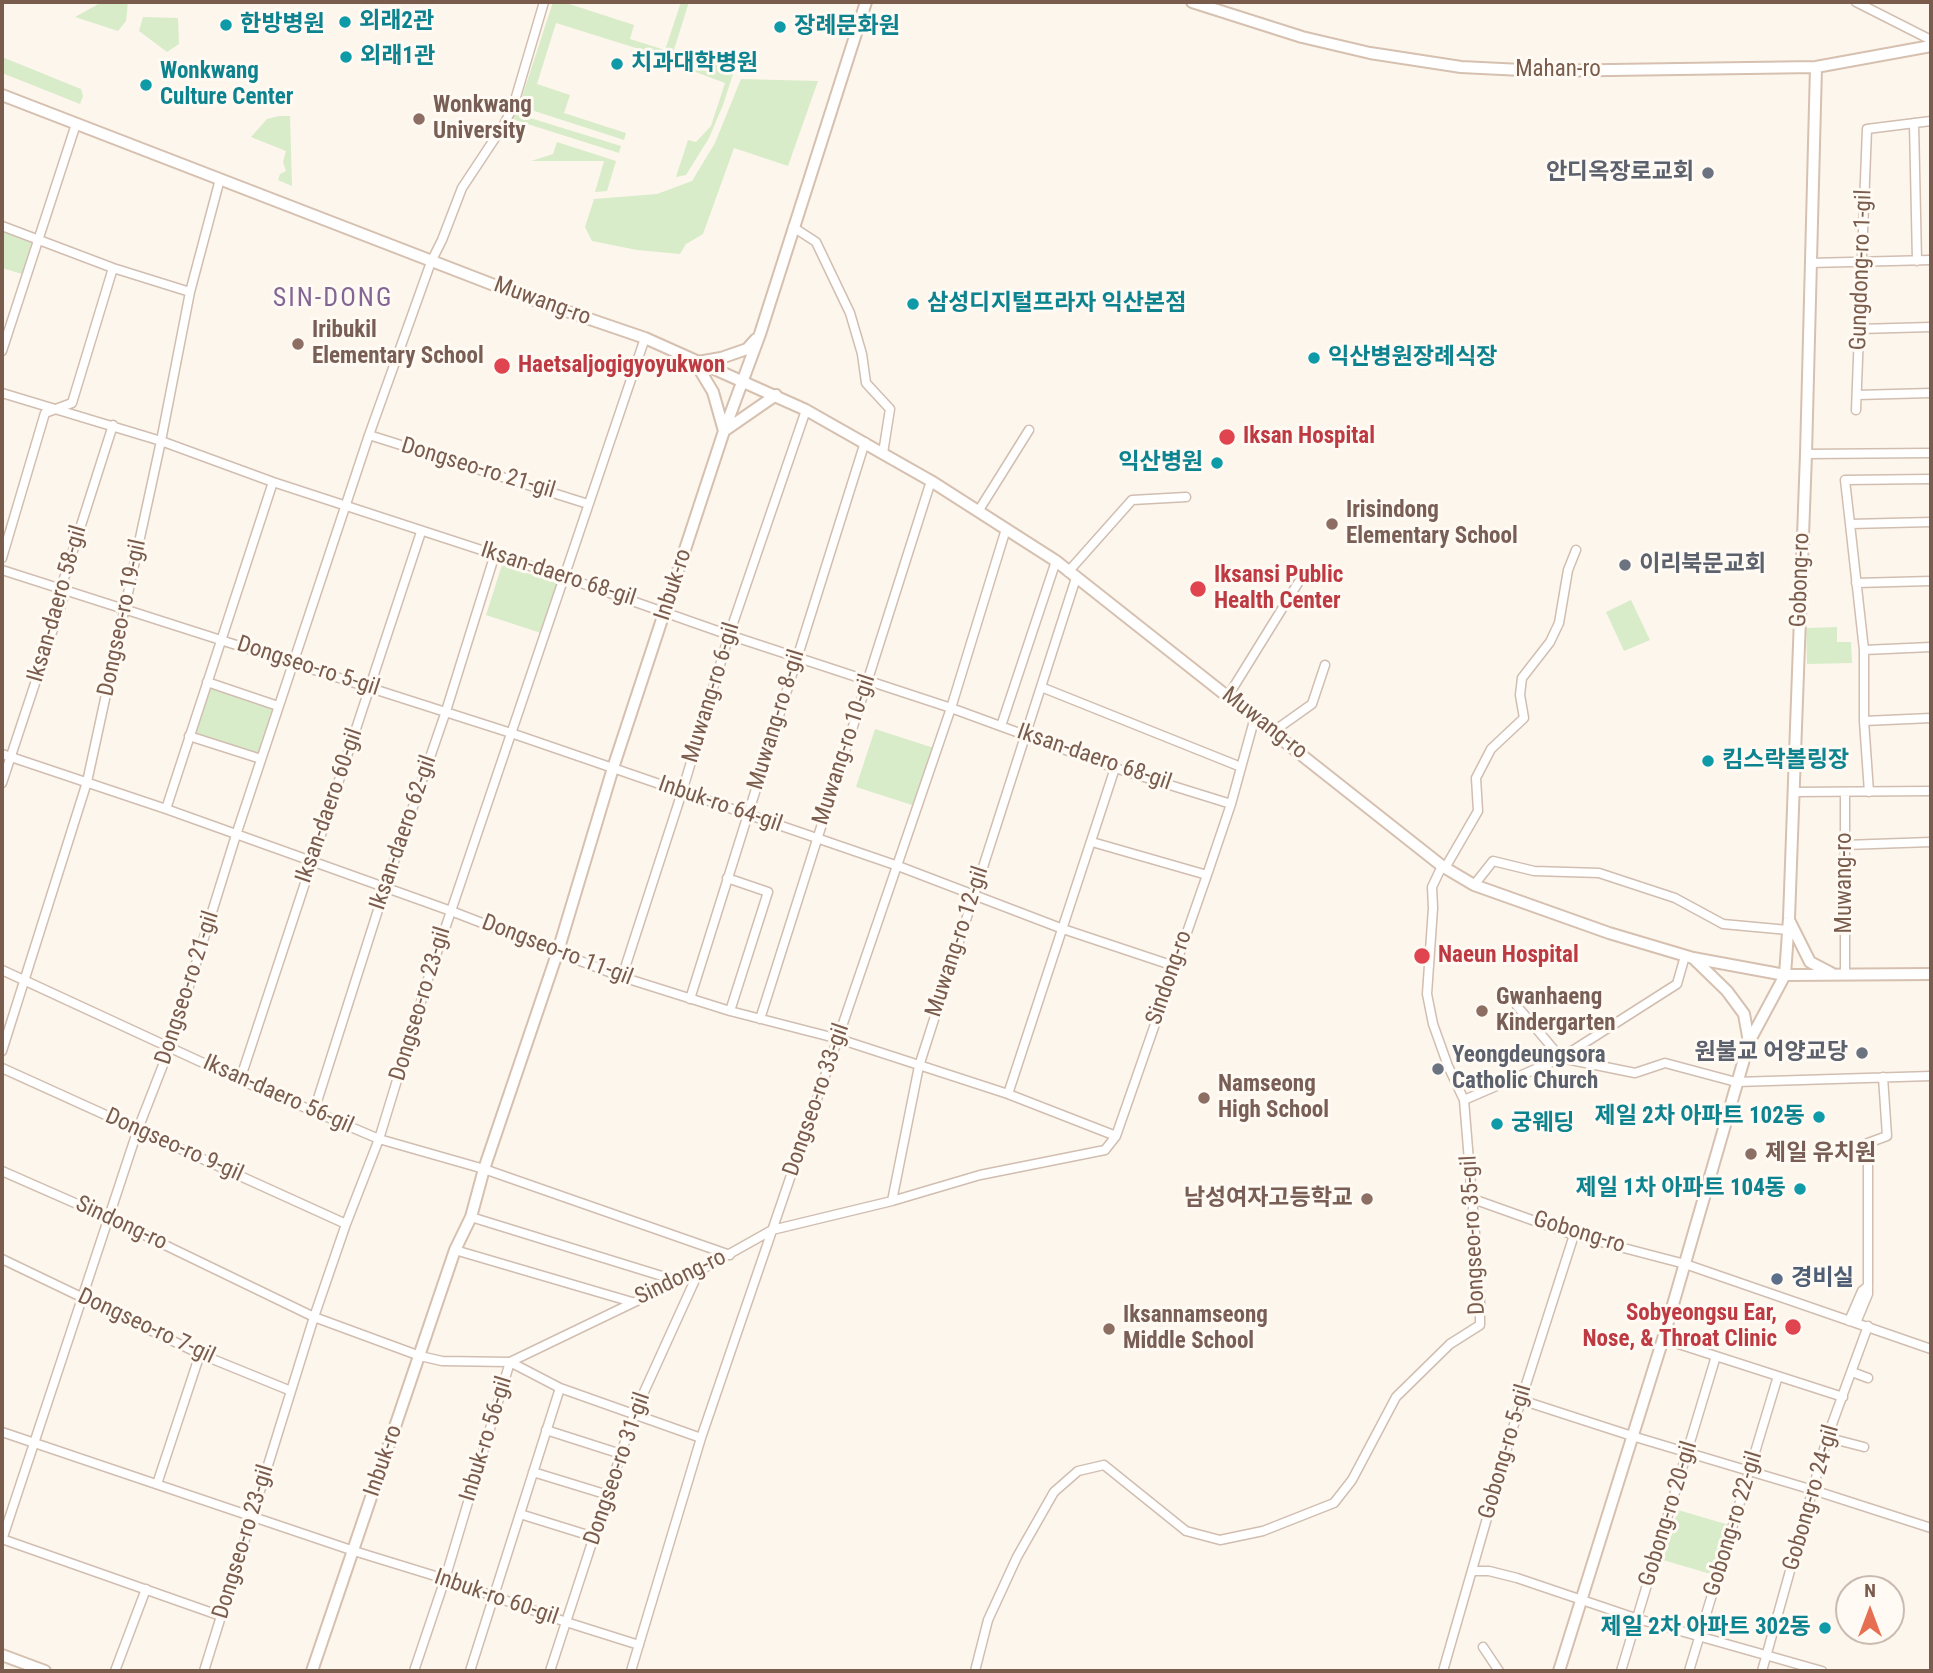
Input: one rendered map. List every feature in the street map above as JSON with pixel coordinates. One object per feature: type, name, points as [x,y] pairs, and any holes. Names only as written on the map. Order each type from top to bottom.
[{"type":"street","name":"Dongseo-ro 21-gil","points":[[2,1539],[138,1129],[170,1048],[236,835],[369,435],[431,262],[462,188],[513,107],[544,2]]},
{"type":"street","name":"Inbuk-ro","points":[[312,1671],[454,1250],[471,1217],[484,1169],[558,951],[613,768],[724,431],[760,334],[866,2]]},
{"type":"street","name":"Mahan-ro","points":[[1192,2],[1316,40],[1370,53],[1461,67],[1542,71],[1816,67],[1931,46]]},
{"type":"street","points":[[1856,2],[1931,40]]},
{"type":"street","name":"Gobong-ro","points":[[1559,1671],[1663,1339],[1749,1041],[1784,975],[1789,918],[1806,454],[1816,67]]},
{"type":"street","name":"Muwang-ro","points":[[2,95],[431,262],[645,338],[806,410],[931,481],[1056,561],[1444,867],[1474,885],[1609,933],[1689,957],[1784,975],[1931,974]]},
{"type":"street","points":[[1917,261],[1913,123],[1931,121]]},
{"type":"street","name":"Gungdong-ro 1-gil","points":[[1856,410],[1867,129],[1913,123]]},
{"type":"street","points":[[2,351],[76,124]]},
{"type":"street","name":"Dongseo-ro 19-gil","points":[[2,1051],[87,782],[161,441],[190,292],[220,179]]},
{"type":"street","points":[[2,226],[113,268],[190,292]]},
{"type":"street","points":[[793,227],[816,242],[850,313],[862,354],[866,383],[890,409],[883,453]]},
{"type":"street","points":[[1811,263],[1931,260]]},
{"type":"street","points":[[2,558],[45,413],[72,403],[113,268]]},
{"type":"street","points":[[1859,329],[1931,327]]},
{"type":"street","points":[[760,334],[747,349],[721,358],[695,362],[713,392],[724,431],[776,395]]},
{"type":"street","name":"Dongseo-ro 23-gil","points":[[204,1671],[314,1317],[379,1139],[451,911],[645,338]]},
{"type":"street","name":"Iksan-daero 68-gil","points":[[2,393],[161,441],[345,507],[666,611],[867,682],[951,708],[1115,768],[1231,804]]},
{"type":"street","points":[[1857,396],[1931,393]]},
{"type":"street","name":"Muwang-ro 6-gil","points":[[622,977],[729,635],[806,410]]},
{"type":"street","name":"Iksan-daero 58-gil","points":[[2,783],[6,755],[63,599],[61,588],[113,425]]},
{"type":"street","points":[[979,510],[1029,430]]},
{"type":"street","name":"Dongseo-ro 21-gil","points":[[369,435],[588,504]]},
{"type":"street","name":"Muwang-ro 8-gil","points":[[690,999],[865,442]]},
{"type":"street","points":[[1806,454],[1931,453]]},
{"type":"street","points":[[1869,792],[1864,721],[1864,650],[1845,480],[1931,479]]},
{"type":"street","name":"Muwang-ro 10-gil","points":[[760,1019],[931,481]]},
{"type":"street","points":[[166,809],[273,482]]},
{"type":"street","points":[[1072,575],[1132,500],[1186,498]]},
{"type":"street","points":[[1850,524],[1931,522]]},
{"type":"street","name":"Dongseo-ro 33-gil","points":[[631,1671],[702,1438],[951,708],[1006,529]]},
{"type":"street","name":"Iksan-daero 60-gil","points":[[240,1080],[421,532]]},
{"type":"street","name":"Dongseo-ro 35-gil","points":[[975,1671],[988,1620],[1017,1557],[1054,1492],[1078,1471],[1104,1465],[1186,1531],[1220,1540],[1263,1531],[1334,1503],[1352,1480],[1396,1397],[1450,1344],[1480,1325],[1480,1294],[1464,1100],[1433,1024],[1427,994],[1432,887],[1478,811],[1476,778],[1491,749],[1524,718],[1520,695],[1522,678],[1550,642],[1559,623],[1568,570],[1576,550]]},
{"type":"street","name":"Iksan-daero 62-gil","points":[[314,1111],[495,554]]},
{"type":"street","points":[[1001,726],[1056,561]]},
{"type":"street","name":"Dongseo-ro 5-gil","points":[[2,570],[446,711],[613,768]]},
{"type":"street","name":"Muwang-ro 12-gil","points":[[892,1201],[919,1066],[1041,687],[1072,575]]},
{"type":"street","points":[[1856,583],[1931,581]]},
{"type":"street","points":[[1228,696],[1298,583]]},
{"type":"street","points":[[1864,650],[1931,647]]},
{"type":"street","points":[[1274,731],[1312,704],[1325,666]]},
{"type":"street","points":[[207,682],[278,706]]},
{"type":"street","points":[[1041,687],[1241,767]]},
{"type":"street","name":"Sindong-ro","points":[[2,1171],[109,1218],[314,1317],[420,1356],[442,1361],[510,1362],[699,1271],[772,1230],[892,1201],[979,1175],[1105,1150],[1116,1136],[1207,875],[1231,804],[1255,717]]},
{"type":"street","points":[[1864,721],[1931,718]]},
{"type":"street","points":[[189,736],[261,759]]},
{"type":"street","name":"Dongseo-ro 11-gil","points":[[6,755],[451,911],[622,977],[730,1011],[839,1039],[1008,1094],[1116,1136]]},
{"type":"street","name":"Inbuk-ro 64-gil","points":[[613,768],[898,866],[1063,929],[1174,966]]},
{"type":"street","points":[[1008,1094],[1093,842],[1115,768]]},
{"type":"street","points":[[1793,792],[1931,790]]},
{"type":"street","name":"Muwang-ro","points":[[1839,974],[1845,792]]},
{"type":"street","points":[[1093,842],[1207,875]]},
{"type":"street","points":[[1844,845],[1931,842]]},
{"type":"street","points":[[1474,885],[1493,861],[1534,871],[1599,873],[1675,898],[1723,924],[1788,930]]},
{"type":"street","points":[[727,878],[768,892],[730,1011]]},
{"type":"street","points":[[1789,918],[1810,962],[1839,974]]},
{"type":"street","points":[[1464,1100],[1561,1058],[1677,984],[1689,957],[1727,991],[1744,1014],[1749,1041]]},
{"type":"street","name":"Iksan-daero 56-gil","points":[[2,970],[240,1080],[379,1139],[484,1169]]},
{"type":"street","points":[[1517,1006],[1561,1058],[1635,1073],[1665,1063],[1736,1082],[1931,1076]]},
{"type":"street","name":"Dongseo-ro 9-gil","points":[[2,1068],[346,1224]]},
{"type":"street","points":[[1853,1322],[1862,1291],[1868,1286],[1868,1143],[1887,1136],[1884,1077]]},
{"type":"street","points":[[484,1169],[730,1255]]},
{"type":"street","name":"Gobong-ro","points":[[1473,1199],[1574,1235],[1685,1264]]},
{"type":"street","points":[[471,1217],[678,1281]]},
{"type":"street","name":"Gobong-ro 5-gil","points":[[1443,1671],[1521,1400],[1574,1235]]},
{"type":"street","points":[[454,1250],[632,1302]]},
{"type":"street","name":"Dongseo-ro 7-gil","points":[[2,1259],[200,1354],[291,1391]]},
{"type":"street","points":[[1685,1264],[1931,1349]]},
{"type":"street","name":"Dongseo-ro 31-gil","points":[[550,1671],[634,1414],[699,1271]]},
{"type":"street","name":"Gobong-ro 24-gil","points":[[1762,1671],[1828,1435],[1868,1326]]},
{"type":"street","points":[[1663,1339],[1843,1397]]},
{"type":"street","points":[[156,1484],[200,1354]]},
{"type":"street","name":"Gobong-ro 20-gil","points":[[1621,1671],[1716,1356]]},
{"type":"street","name":"Inbuk-ro 56-gil","points":[[414,1671],[445,1579],[510,1362],[560,1388],[702,1438]]},
{"type":"street","points":[[1852,1372],[1868,1378]]},
{"type":"street","name":"Gobong-ro 22-gil","points":[[1689,1671],[1778,1376]]},
{"type":"street","points":[[470,1671],[560,1388]]},
{"type":"street","points":[[1521,1400],[1931,1528]]},
{"type":"street","points":[[546,1430],[621,1454]]},
{"type":"street","name":"Inbuk-ro 60-gil","points":[[2,1432],[639,1645]]},
{"type":"street","points":[[1828,1435],[1833,1439],[1864,1447]]},
{"type":"street","points":[[533,1472],[608,1495]]},
{"type":"street","points":[[520,1514],[594,1537]]},
{"type":"street","points":[[2,1539],[221,1616]]},
{"type":"street","points":[[1472,1571],[1489,1571],[1517,1578],[1638,1619],[1821,1671]]},
{"type":"street","points":[[115,1671],[146,1589]]},
{"type":"street","points":[[1483,1647],[1500,1671]]},
{"type":"street","points":[[2,1655],[45,1671]]},
{"type":"green space","points":[[102,2],[128,2],[126,21],[118,31],[75,17]]},
{"type":"green space","points":[[553,2],[563,2],[634,25],[630,39],[665,50],[681,2],[689,2],[671,59],[556,23],[537,84],[570,95],[564,113],[626,133],[624,140],[519,106]]},
{"type":"green space","points":[[143,17],[178,18],[179,44],[167,52],[139,31]]},
{"type":"green space","points":[[698,49],[737,62],[709,138],[686,175],[676,177],[688,140],[696,142],[711,126],[725,83],[693,71]]},
{"type":"green space","points":[[2,57],[81,89],[83,96],[80,104],[2,73]]},
{"type":"green space","points":[[741,79],[818,81],[788,166],[734,148],[703,234],[686,244],[680,254],[637,250],[592,241],[585,227],[594,199],[657,194],[692,181],[715,143]]},
{"type":"green space","points":[[514,113],[621,146],[619,153],[515,120],[509,126],[506,123]]},
{"type":"green space","points":[[290,116],[292,186],[278,180],[280,174],[286,171],[283,162],[286,151],[251,137],[267,119]]},
{"type":"green space","points":[[557,142],[616,161],[607,191],[595,192],[604,161],[531,161],[553,154]]},
{"type":"green space","points":[[2,231],[32,241],[22,274],[2,268]]},
{"type":"green space","points":[[502,565],[557,583],[541,633],[486,615]]},
{"type":"green space","points":[[1631,600],[1650,640],[1624,651],[1606,612]]},
{"type":"green space","points":[[1837,627],[1837,642],[1851,642],[1852,663],[1807,664],[1806,628]]},
{"type":"green space","points":[[209,686],[275,707],[260,755],[194,734]]},
{"type":"green space","points":[[875,729],[934,748],[915,806],[856,787]]},
{"type":"green space","points":[[1678,1510],[1729,1525],[1714,1575],[1663,1560]]},
{"type":"place","name":"외래2관","points":[[345,22]]},
{"type":"place","name":"한방병원","points":[[226,25]]},
{"type":"place","name":"장례문화원","points":[[780,27]]},
{"type":"place","name":"외래1관","points":[[346,57]]},
{"type":"place","name":"치과대학병원","points":[[617,64]]},
{"type":"place","name":"Wonkwang Culture Center","points":[[146,85]]},
{"type":"place","name":"Wonkwang University","points":[[419,119]]},
{"type":"place","name":"안디옥장로교회","points":[[1708,173]]},
{"type":"place","name":"삼성디지털프라자 익산본점","points":[[913,304]]},
{"type":"place","name":"Iribukil Elementary School","points":[[298,344]]},
{"type":"place","name":"익산병원장례식장","points":[[1314,358]]},
{"type":"place","name":"Haetsaljogigyoyukwon","points":[[502,366]]},
{"type":"place","name":"Iksan Hospital","points":[[1227,437]]},
{"type":"place","name":"익산병원","points":[[1217,463]]},
{"type":"place","name":"Irisindong Elementary School","points":[[1332,524]]},
{"type":"place","name":"이리북문교회","points":[[1625,565]]},
{"type":"place","name":"Iksansi Public Health Center","points":[[1198,589]]},
{"type":"place","name":"킴스락볼링장","points":[[1708,761]]},
{"type":"place","name":"Naeun Hospital","points":[[1422,956]]},
{"type":"place","name":"Gwanhaeng Kindergarten","points":[[1482,1011]]},
{"type":"place","name":"원불교 어양교당","points":[[1862,1053]]},
{"type":"place","name":"Yeongdeungsora Catholic Church","points":[[1438,1069]]},
{"type":"place","name":"Namseong High School","points":[[1204,1098]]},
{"type":"place","name":"제일 2차 아파트 102동","points":[[1819,1117]]},
{"type":"place","name":"궁웨딩","points":[[1497,1124]]},
{"type":"place","name":"제일 유치원","points":[[1751,1154]]},
{"type":"place","name":"제일 1차 아파트 104동","points":[[1800,1189]]},
{"type":"place","name":"남성여자고등학교","points":[[1367,1199]]},
{"type":"place","name":"경비실","points":[[1777,1279]]},
{"type":"place","name":"Sobyeongsu Ear, Nose, & Throat Clinic","points":[[1793,1327]]},
{"type":"place","name":"Iksannamseong Middle School","points":[[1109,1329]]},
{"type":"place","name":"제일 2차 아파트 302동","points":[[1825,1628]]},
{"type":"district","name":"SIN-DONG","points":[[333,299]]}]
